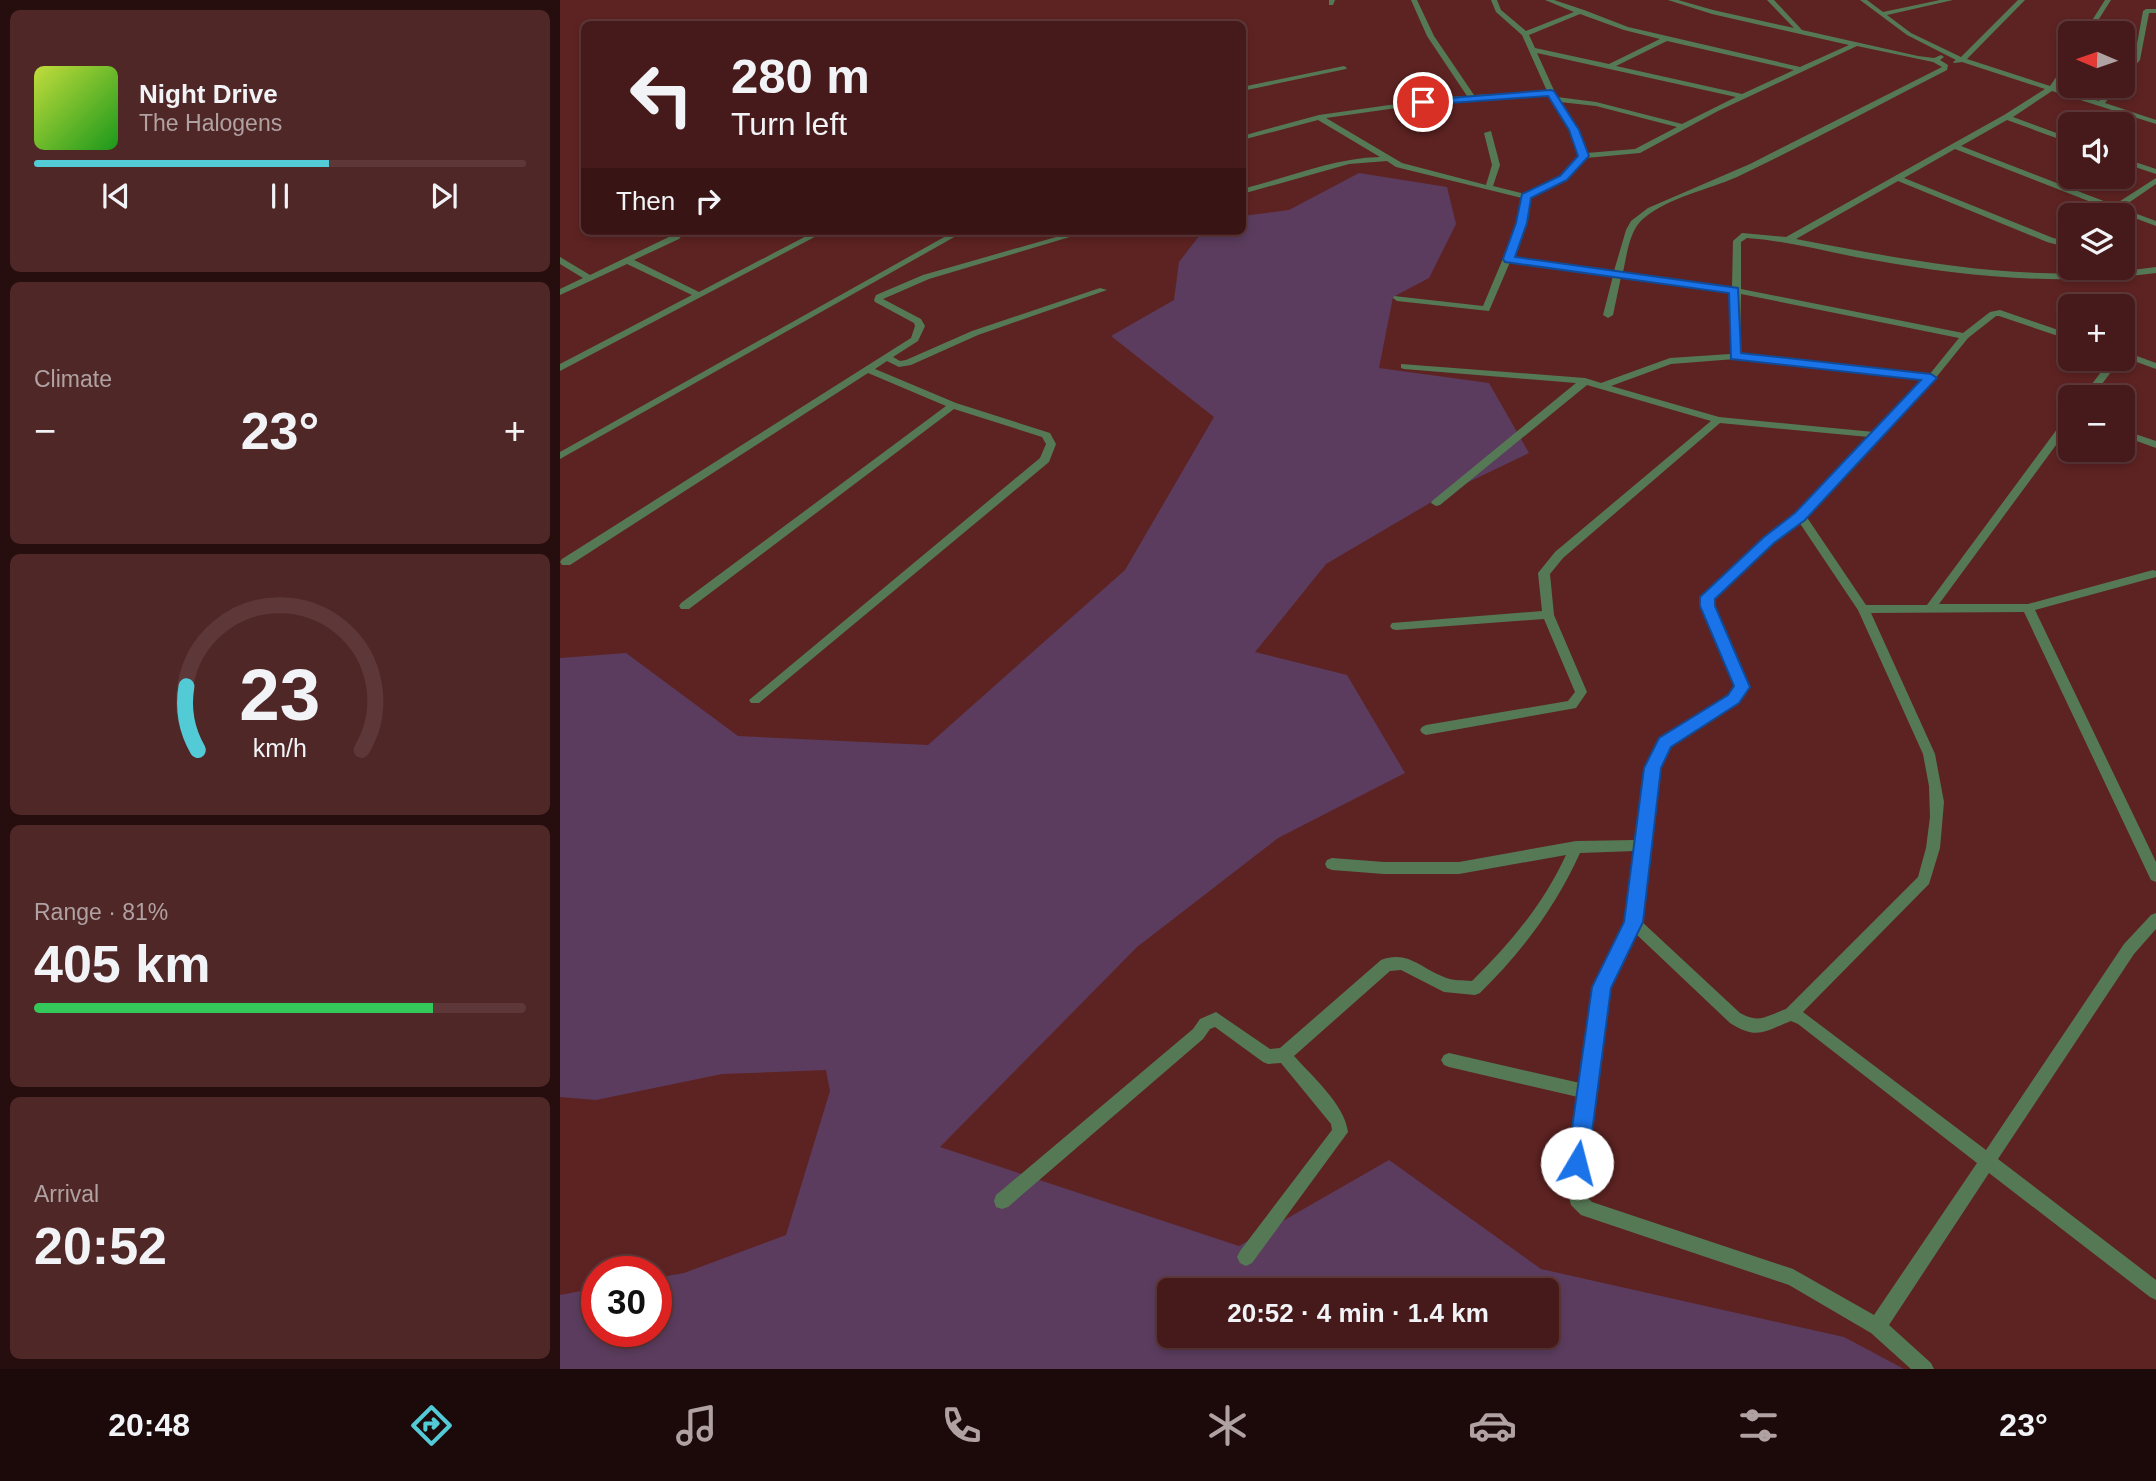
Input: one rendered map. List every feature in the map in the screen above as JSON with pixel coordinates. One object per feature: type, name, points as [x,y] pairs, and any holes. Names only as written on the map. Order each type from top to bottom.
[{"type":"street","points":[[1414,0],[1435,42],[1472,97]]},
{"type":"street","points":[[1494,0],[1498,11],[1525,34],[1554,96],[1574,130],[1584,156]]},
{"type":"street","points":[[1548,0],[1626,29],[1799,69]]},
{"type":"street","points":[[1671,0],[1935,60],[1946,66]]},
{"type":"street","points":[[1770,0],[1799,30]]},
{"type":"street","points":[[1863,0],[1909,34],[1962,60],[2156,122]]},
{"type":"street","points":[[1880,14],[1950,0]]},
{"type":"street","points":[[1608,316],[1635,221],[1653,210],[1759,163],[1962,60],[2022,0]]},
{"type":"street","points":[[2095,21],[2108,0]]},
{"type":"street","points":[[1525,34],[1582,11]]},
{"type":"street","points":[[2135,62],[2146,11],[2156,12]]},
{"type":"street","points":[[1609,67],[1665,39]]},
{"type":"street","points":[[1319,117],[1388,159],[1428,173],[1526,197],[1563,178],[1584,156],[1637,151],[1743,96],[1856,44]]},
{"type":"street","points":[[1534,50],[1743,96]]},
{"type":"street","points":[[1935,60],[1948,53]]},
{"type":"street","points":[[1246,88],[1344,68]]},
{"type":"street","points":[[1786,241],[2007,117],[2053,87],[2058,79]]},
{"type":"street","points":[[1246,137],[1319,117],[1472,97],[1554,96],[1684,126]]},
{"type":"street","points":[[2101,103],[2105,98]]},
{"type":"street","points":[[2007,117],[2058,136]]},
{"type":"street","points":[[1488,133],[1496,165],[1489,188]]},
{"type":"street","points":[[1955,147],[2103,203]]},
{"type":"street","points":[[1246,191],[1360,158],[1388,159]]},
{"type":"street","points":[[2135,164],[2156,172]]},
{"type":"street","points":[[1897,178],[2058,242]]},
{"type":"street","points":[[2123,203],[2156,180]]},
{"type":"street","points":[[1397,298],[1486,309],[1522,223],[1526,197]]},
{"type":"street","points":[[2135,216],[2156,224]]},
{"type":"street","points":[[560,292],[678,235]]},
{"type":"street","points":[[560,368],[814,235]]},
{"type":"street","points":[[560,456],[954,235]]},
{"type":"street","points":[[566,562],[915,339],[920,326],[918,321],[878,300],[879,297],[926,277],[1072,235]]},
{"type":"street","points":[[1735,356],[1734,290],[1739,237],[1751,235],[1889,260],[2001,274],[2115,277],[2156,270]]},
{"type":"street","points":[[1508,259],[1734,290],[1965,336]]},
{"type":"street","points":[[560,260],[589,278]]},
{"type":"street","points":[[626,260],[697,294]]},
{"type":"street","points":[[886,357],[899,364],[908,363],[975,332],[1103,290]]},
{"type":"street","points":[[1925,1369],[1877,1327],[1793,1278],[1587,1209],[1577,1199],[1574,1186],[1601,987],[1633,922],[1652,768],[1665,742],[1733,699],[1742,687],[1708,606],[1707,597],[1769,540],[1800,516],[1931,378],[1965,336],[1993,314],[2000,313],[2058,333]]},
{"type":"street","points":[[1604,385],[1670,361],[1735,356],[1931,378]]},
{"type":"street","points":[[2135,358],[2156,366]]},
{"type":"street","points":[[1404,366],[1585,381],[1718,420],[1878,435]]},
{"type":"street","points":[[755,700],[1045,460],[1050,453],[1051,444],[1046,435],[953,405],[872,372],[870,368]]},
{"type":"street","points":[[2096,385],[2107,371]]},
{"type":"street","points":[[1436,503],[1585,381]]},
{"type":"street","points":[[685,607],[953,405]]},
{"type":"street","points":[[1426,730],[1572,705],[1581,692],[1548,615],[1544,573],[1551,564],[1718,420]]},
{"type":"street","points":[[1931,607],[2058,435]]},
{"type":"street","points":[[2135,437],[2156,445]]},
{"type":"street","points":[[1633,922],[1735,1018],[1748,1026],[1758,1027],[1791,1014],[1924,880],[1932,859],[1939,815],[1936,775],[1929,754],[1863,609],[1800,516]]},
{"type":"street","points":[[1863,609],[2028,608],[2155,574]]},
{"type":"street","points":[[2028,608],[2156,876]]},
{"type":"street","points":[[1396,626],[1548,615]]},
{"type":"street","points":[[1332,864],[1384,868],[1459,868],[1576,847],[1643,845]]},
{"type":"street","points":[[1002,1201],[1198,1034],[1205,1024],[1216,1019],[1268,1057],[1284,1055],[1386,965],[1402,963],[1444,985],[1475,988],[1521,940],[1566,872],[1576,847]]},
{"type":"street","points":[[1877,1327],[2129,948],[2156,919]]},
{"type":"street","points":[[1791,1014],[1803,1019],[2156,1291]]},
{"type":"street","points":[[1245,1256],[1340,1132],[1335,1115],[1284,1055]]},
{"type":"street","points":[[1450,1060],[1587,1092]]},
{"type":"shaded area","points":[[1359,173],[1447,187],[1456,224],[1429,278],[1393,297],[1379,368],[1489,383],[1529,453],[1452,490],[1326,564],[1255,652],[1347,675],[1405,773],[1278,838],[1137,947],[940,1147],[1239,1246],[1389,1160],[1541,1269],[1844,1337],[1904,1369],[560,1369],[560,1295],[581,1291],[581,1347],[672,1347],[672,1275],[786,1235],[830,1091],[826,1070],[722,1074],[596,1100],[560,1097],[560,658],[626,653],[738,736],[928,745],[1125,570],[1214,417],[1111,336],[1174,300],[1179,262],[1200,235],[1246,235],[1246,216],[1289,210]]},
{"type":"route","points":[[1423,102],[1551,93],[1574,130],[1584,156],[1563,178],[1526,197],[1522,223],[1508,259],[1734,290],[1735,356],[1931,378],[1800,516],[1769,540],[1707,597],[1708,606],[1742,687],[1733,699],[1665,742],[1652,768],[1633,922],[1601,987],[1577,1163]]}]
